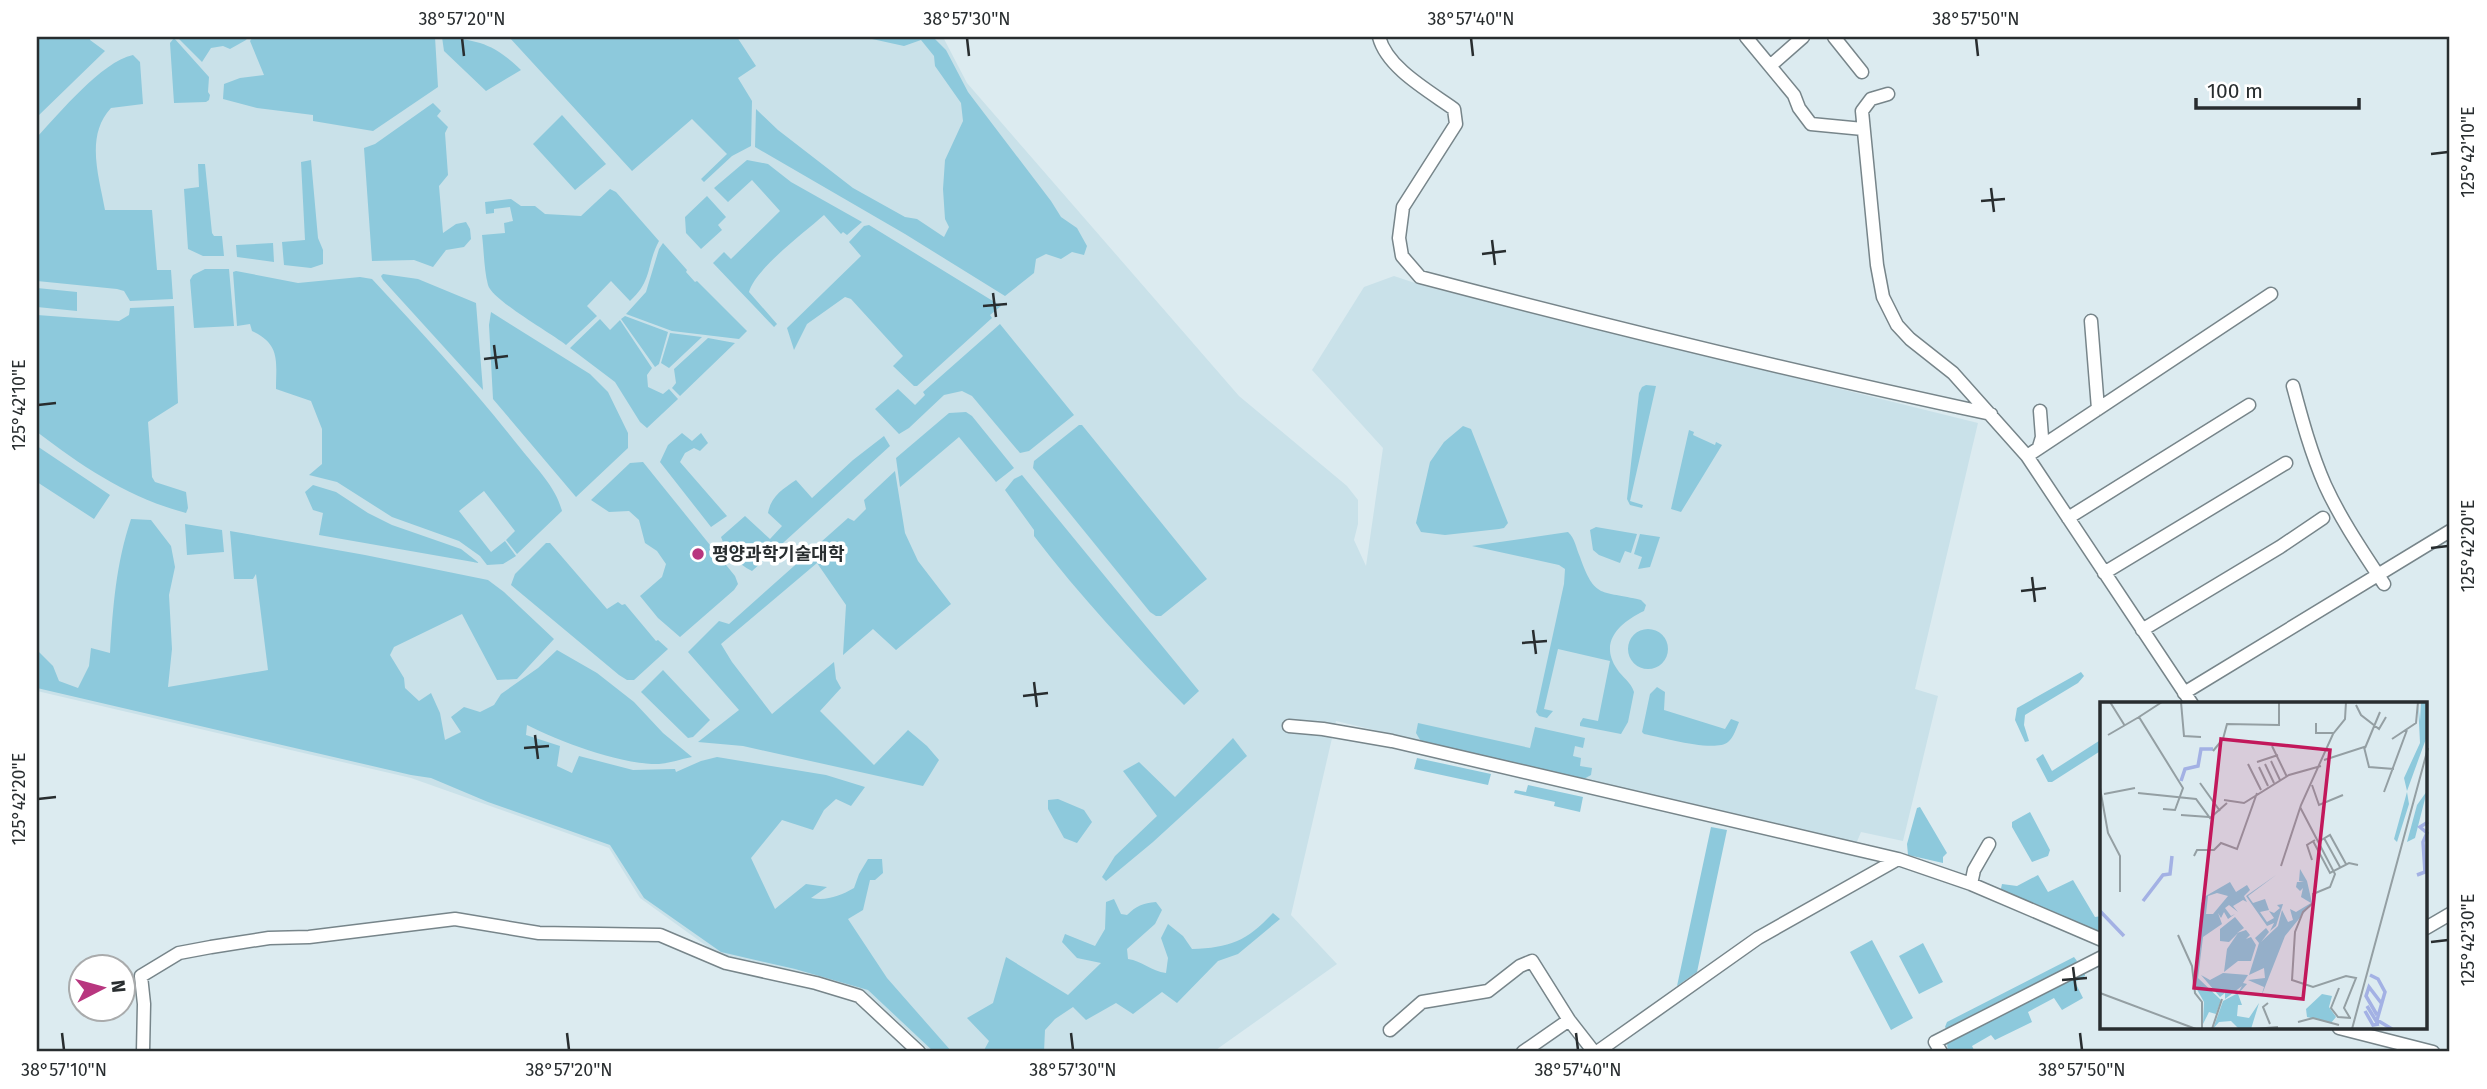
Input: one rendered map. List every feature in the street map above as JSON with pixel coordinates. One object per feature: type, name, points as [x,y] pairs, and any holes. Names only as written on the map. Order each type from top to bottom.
[{"type":"street","points":[[1379,37],[1391,61],[1454,109],[1455,124],[1402,207],[1399,238],[1402,256],[1420,277],[1663,341],[1992,414]]},
{"type":"street","points":[[1746,37],[1794,95],[1799,108],[1811,124],[1863,129]]},
{"type":"street","points":[[1770,66],[1803,37]]},
{"type":"street","points":[[1833,37],[1862,72]]},
{"type":"street","points":[[1888,94],[1871,99],[1862,111],[1877,265],[1883,297],[1897,326],[1953,373],[1992,414],[2026,456],[2188,699],[2381,579],[2450,531]]},
{"type":"street","points":[[2026,456],[2271,294]]},
{"type":"street","points":[[2091,321],[2098,409]]},
{"type":"street","points":[[2293,386],[2307,438],[2325,485],[2381,579]]},
{"type":"street","points":[[2068,518],[2249,405]]},
{"type":"street","points":[[2039,447],[2042,437],[2040,411]]},
{"type":"street","points":[[2104,573],[2286,463]]},
{"type":"street","points":[[2142,629],[2280,547],[2323,518]]},
{"type":"street","points":[[1289,726],[1392,741],[1898,859],[1970,884],[2100,939]]},
{"type":"street","points":[[1970,884],[1974,870],[1989,844]]},
{"type":"street","points":[[1390,1030],[1422,1002],[1488,990],[1520,966],[1532,961],[1569,1020],[1595,1052],[1758,938],[1898,859]]},
{"type":"street","points":[[2428,928],[2450,914]]},
{"type":"street","points":[[143,1052],[144,1004],[141,976],[179,953],[270,938],[309,937],[455,919],[539,933],[660,935],[726,963],[816,983],[859,996],[919,1052]]},
{"type":"street","points":[[1941,1052],[1935,1042],[2100,958]]},
{"type":"street","points":[[1523,1052],[1569,1020]]},
{"type":"street","points":[[2344,1030],[2386,1047],[2433,1052]]},
{"type":"shaded area","name":"평양과학기술대학","points":[[37,37],[943,37],[967,83],[1239,396],[1347,486],[1358,500],[1358,524],[1354,540],[1366,566],[1383,448],[1312,370],[1364,287],[1394,276],[1424,286],[1978,423],[1915,689],[1938,696],[1903,841],[1861,832],[1856,844],[1336,721],[1291,915],[1337,964],[1213,1052],[931,1052],[866,992],[719,955],[640,898],[609,848],[411,778],[37,691]]},
{"type":"shaded area","points":[[37,37],[90,37],[90,40],[105,51],[37,117]]},
{"type":"shaded area","points":[[177,37],[248,37],[230,49],[223,46],[211,48],[202,62]]},
{"type":"shaded area","points":[[253,37],[435,37],[438,87],[373,131],[313,121],[313,115],[257,108],[223,99],[224,84],[240,78],[264,75],[250,41]]},
{"type":"shaded area","points":[[442,37],[485,45],[502,54],[521,70],[486,91],[444,51]]},
{"type":"shaded area","points":[[509,37],[737,37],[756,66],[738,78],[752,101],[751,146],[732,156],[704,182],[701,179],[727,154],[692,119],[632,171]]},
{"type":"shaded area","points":[[863,37],[933,37],[946,50],[968,92],[1061,217],[1077,228],[1087,246],[1084,255],[1072,252],[1061,259],[1046,254],[1036,259],[1034,273],[1005,296],[755,147],[756,109],[778,130],[853,188],[905,217],[917,219],[944,237],[949,227],[945,219],[943,189],[945,160],[963,121],[961,103],[935,66],[934,56],[921,40],[904,46]]},
{"type":"shaded area","points":[[174,38],[209,77],[210,95],[206,102],[174,103],[170,43]]},
{"type":"shaded area","points":[[133,55],[140,62],[143,104],[111,108],[103,119],[96,144],[97,170],[105,210],[152,210],[157,270],[171,270],[173,299],[130,301],[124,291],[117,289],[37,281],[37,137],[95,78],[108,67]]},
{"type":"shaded area","points":[[433,103],[441,111],[437,116],[448,127],[445,133],[448,175],[439,186],[443,233],[456,224],[466,222],[471,239],[464,247],[446,250],[433,267],[414,260],[372,261],[364,148],[375,144]]},
{"type":"shaded area","points":[[562,115],[606,164],[575,190],[533,144]]},
{"type":"shaded area","points":[[311,160],[323,264],[311,268],[284,265],[282,242],[305,240],[301,162]]},
{"type":"shaded area","points":[[747,160],[768,164],[791,182],[862,222],[847,235],[843,232],[841,234],[824,215],[761,273],[749,292],[777,324],[774,327],[713,263],[724,252],[731,259],[780,211],[752,180],[728,202],[714,188]]},
{"type":"shaded area","points":[[198,164],[205,164],[212,233],[214,236],[222,236],[224,256],[203,256],[188,249],[184,189],[199,187]]},
{"type":"shaded area","points":[[610,189],[616,192],[659,241],[646,279],[630,301],[611,281],[587,306],[597,316],[566,345],[510,307],[488,285],[482,235],[505,233],[504,223],[513,221],[510,207],[494,209],[494,213],[486,214],[485,202],[511,199],[521,206],[535,206],[545,214],[581,216]]},
{"type":"shaded area","points":[[707,196],[726,217],[718,225],[722,230],[701,249],[686,233],[685,217]]},
{"type":"shaded area","points":[[869,225],[1001,306],[990,315],[992,318],[917,386],[893,366],[903,356],[851,299],[845,297],[807,324],[794,350],[787,328],[861,256],[849,242],[864,226]]},
{"type":"shaded area","points":[[273,243],[274,262],[237,257],[236,245]]},
{"type":"shaded area","points":[[663,243],[695,282],[747,331],[739,339],[672,331],[626,314],[646,292]]},
{"type":"shaded area","points":[[205,269],[229,269],[234,326],[194,328],[190,280],[193,275]]},
{"type":"shaded area","points":[[233,272],[298,283],[360,277],[372,279],[503,427],[550,486],[562,511],[517,554],[506,540],[515,531],[484,491],[459,511],[491,552],[505,541],[516,556],[503,564],[487,565],[480,556],[459,541],[392,517],[337,482],[309,475],[322,464],[322,429],[311,401],[276,389],[275,355],[268,342],[252,331],[250,324],[237,326]]},
{"type":"shaded area","points":[[383,274],[418,279],[476,303],[483,390],[383,280]]},
{"type":"shaded area","points":[[37,288],[77,292],[77,311],[37,307]]},
{"type":"shaded area","points":[[174,306],[178,403],[148,422],[152,477],[155,482],[186,492],[186,513],[145,499],[107,480],[37,432],[37,315],[119,321],[129,315],[130,308]]},
{"type":"shaded area","points":[[491,312],[590,374],[608,392],[628,433],[628,448],[576,497],[493,399],[489,325]]},
{"type":"shaded area","points":[[625,316],[668,332],[659,364],[655,367],[621,319]]},
{"type":"shaded area","points":[[600,319],[610,330],[620,320],[652,368],[647,375],[648,387],[663,394],[669,389],[678,399],[647,428],[640,422],[615,382],[570,348]]},
{"type":"shaded area","points":[[1000,324],[1074,415],[1029,451],[1020,453],[972,396],[962,391],[944,395],[899,434],[875,409],[898,389],[915,405],[925,395],[923,392]]},
{"type":"shaded area","points":[[670,333],[702,337],[669,368],[661,363]]},
{"type":"shaded area","points":[[708,338],[735,343],[680,396],[672,388],[676,383],[674,369]]},
{"type":"shaded area","points":[[1646,385],[1656,386],[1630,501],[1643,505],[1642,508],[1630,505],[1627,499],[1639,393]]},
{"type":"shaded area","points":[[966,412],[1014,468],[996,482],[959,437],[900,487],[896,458],[949,413]]},
{"type":"shaded area","points":[[1082,425],[1207,579],[1161,616],[1150,612],[1033,468],[1034,461]]},
{"type":"shaded area","points":[[1463,426],[1471,429],[1508,523],[1499,529],[1445,535],[1421,532],[1416,523],[1430,462],[1444,442]]},
{"type":"shaded area","points":[[1689,430],[1694,432],[1693,435],[1715,445],[1716,442],[1722,445],[1681,512],[1671,509]]},
{"type":"shaded area","points":[[682,433],[692,441],[701,433],[708,443],[700,451],[694,448],[685,453],[680,462],[727,516],[711,527],[660,462],[668,445]]},
{"type":"shaded area","points":[[884,436],[890,446],[752,571],[729,553],[721,537],[745,516],[770,539],[782,526],[768,513],[775,497],[782,490],[796,480],[812,498]]},
{"type":"shaded area","points":[[37,446],[110,495],[94,519],[37,482]]},
{"type":"shaded area","points":[[643,462],[735,576],[738,584],[680,637],[658,618],[640,596],[662,577],[666,564],[657,551],[645,543],[639,520],[629,511],[609,512],[591,500],[630,463]]},
{"type":"shaded area","points":[[895,471],[905,533],[918,561],[951,604],[896,650],[873,629],[843,655],[846,605],[817,563],[721,644],[772,714],[834,662],[836,679],[841,688],[820,711],[874,765],[908,730],[939,760],[923,786],[743,746],[698,742],[739,710],[688,652],[719,621],[729,624],[848,518],[854,521],[866,509],[864,500]]},
{"type":"shaded area","points":[[1022,475],[1199,691],[1184,705],[1106,623],[1034,536],[1034,530],[1005,490],[1014,479]]},
{"type":"shaded area","points":[[313,485],[336,492],[392,525],[461,549],[479,563],[319,535],[323,513],[313,510],[305,492]]},
{"type":"shaded area","points":[[131,519],[151,520],[171,546],[175,567],[169,595],[172,649],[168,687],[268,670],[256,574],[253,579],[234,579],[230,531],[488,580],[554,639],[517,679],[497,680],[462,614],[394,647],[390,655],[404,678],[405,688],[419,701],[431,693],[440,713],[445,740],[461,732],[451,717],[464,707],[480,712],[494,705],[501,694],[538,668],[557,650],[597,673],[634,702],[663,733],[692,757],[659,764],[627,761],[574,745],[527,725],[526,735],[560,746],[557,766],[572,773],[579,756],[633,770],[675,769],[676,772],[717,757],[826,775],[865,787],[851,806],[836,799],[824,810],[813,830],[782,820],[751,858],[775,909],[806,884],[827,887],[811,898],[828,898],[844,893],[854,888],[868,859],[882,859],[883,873],[875,880],[870,880],[863,910],[848,919],[887,978],[952,1052],[934,1052],[868,990],[721,952],[644,898],[610,845],[488,802],[431,778],[37,688],[37,650],[53,666],[59,681],[78,688],[89,666],[91,648],[110,653],[119,569]]},
{"type":"shaded area","points":[[185,524],[222,530],[224,552],[187,555]]},
{"type":"shaded area","points":[[1596,527],[1637,534],[1631,553],[1625,551],[1620,563],[1599,555],[1593,550],[1590,530]]},
{"type":"shaded area","points":[[1568,532],[1595,587],[1608,593],[1641,600],[1646,605],[1644,611],[1620,627],[1611,641],[1612,659],[1634,692],[1628,722],[1621,734],[1580,726],[1583,718],[1598,721],[1610,661],[1558,649],[1544,709],[1553,711],[1547,718],[1536,712],[1565,569],[1559,565],[1472,546]]},
{"type":"shaded area","points":[[1640,534],[1660,537],[1650,567],[1638,569],[1642,557],[1634,554]]},
{"type":"shaded area","points":[[546,543],[550,543],[607,609],[618,602],[625,604],[656,641],[668,649],[634,680],[627,680],[619,675],[511,585],[515,574]]},
{"type":"shaded area","points":[[1648,629],[1662,635],[1668,649],[1662,663],[1648,669],[1634,663],[1628,649],[1634,635]]},
{"type":"shaded area","points":[[663,670],[710,720],[693,737],[688,738],[641,692]]},
{"type":"shaded area","points":[[2081,672],[2084,676],[2078,683],[2025,715],[2024,725],[2029,741],[2025,742],[2015,720],[2017,708]]},
{"type":"shaded area","points":[[1657,687],[1665,692],[1664,710],[1725,729],[1731,719],[1739,722],[1732,738],[1721,745],[1712,746],[1644,734],[1642,732],[1650,694]]},
{"type":"shaded area","points":[[1418,723],[1530,748],[1535,727],[1585,738],[1583,748],[1575,746],[1573,756],[1581,758],[1580,766],[1592,768],[1591,775],[1582,780],[1422,743],[1416,733]]},
{"type":"shaded area","points":[[1233,738],[1247,756],[1106,881],[1102,877],[1115,856],[1157,816],[1123,771],[1139,762],[1175,797]]},
{"type":"shaded area","points":[[2100,740],[2100,751],[2052,782],[2048,782],[2036,759],[2043,754],[2052,771]]},
{"type":"shaded area","points":[[1417,758],[1491,774],[1488,785],[1414,769]]},
{"type":"shaded area","points":[[1528,785],[1583,797],[1580,812],[1554,806],[1555,802],[1514,793],[1515,790],[1526,792]]},
{"type":"shaded area","points":[[1058,799],[1084,810],[1092,822],[1077,843],[1064,838],[1048,809],[1048,800]]},
{"type":"shaded area","points":[[1920,807],[1947,853],[1943,857],[1943,863],[1908,855],[1907,844],[1917,808]]},
{"type":"shaded area","points":[[2030,812],[2050,850],[2048,856],[2032,862],[2012,827],[2012,822]]},
{"type":"shaded area","points":[[1711,827],[1727,830],[1697,972],[1677,986]]},
{"type":"shaded area","points":[[2038,875],[2048,892],[2073,880],[2095,917],[2100,916],[2100,931],[2000,893],[2002,884],[2017,886]]},
{"type":"shaded area","points":[[1114,899],[1121,914],[1127,915],[1140,906],[1156,902],[1162,910],[1155,924],[1127,949],[1128,959],[1166,973],[1168,958],[1161,938],[1168,924],[1183,936],[1192,949],[1217,947],[1237,941],[1255,930],[1273,913],[1280,919],[1238,954],[1218,961],[1177,1003],[1162,992],[1133,1014],[1116,1003],[1086,1020],[1073,1007],[1055,1019],[1045,1030],[1044,1052],[983,1052],[989,1041],[967,1018],[993,1003],[1006,957],[1068,995],[1101,963],[1077,958],[1062,942],[1065,934],[1095,946],[1105,929],[1106,902]]},
{"type":"shaded area","points":[[1872,940],[1913,1018],[1891,1030],[1850,952]]},
{"type":"shaded area","points":[[1923,943],[1943,982],[1919,994],[1899,956]]},
{"type":"shaded area","points":[[2074,957],[2077,961],[2073,966],[1947,1030],[1945,1027],[1947,1022]]},
{"type":"shaded area","points":[[2085,970],[2085,976],[2075,982],[2083,998],[2062,1010],[2054,998],[2028,1012],[2032,1022],[1995,1040],[1991,1035],[1972,1046],[1975,1052],[1948,1052],[1947,1043],[1951,1038]]},
{"type":"place","name":"평양과학기술대학","points":[[698,554]]}]
